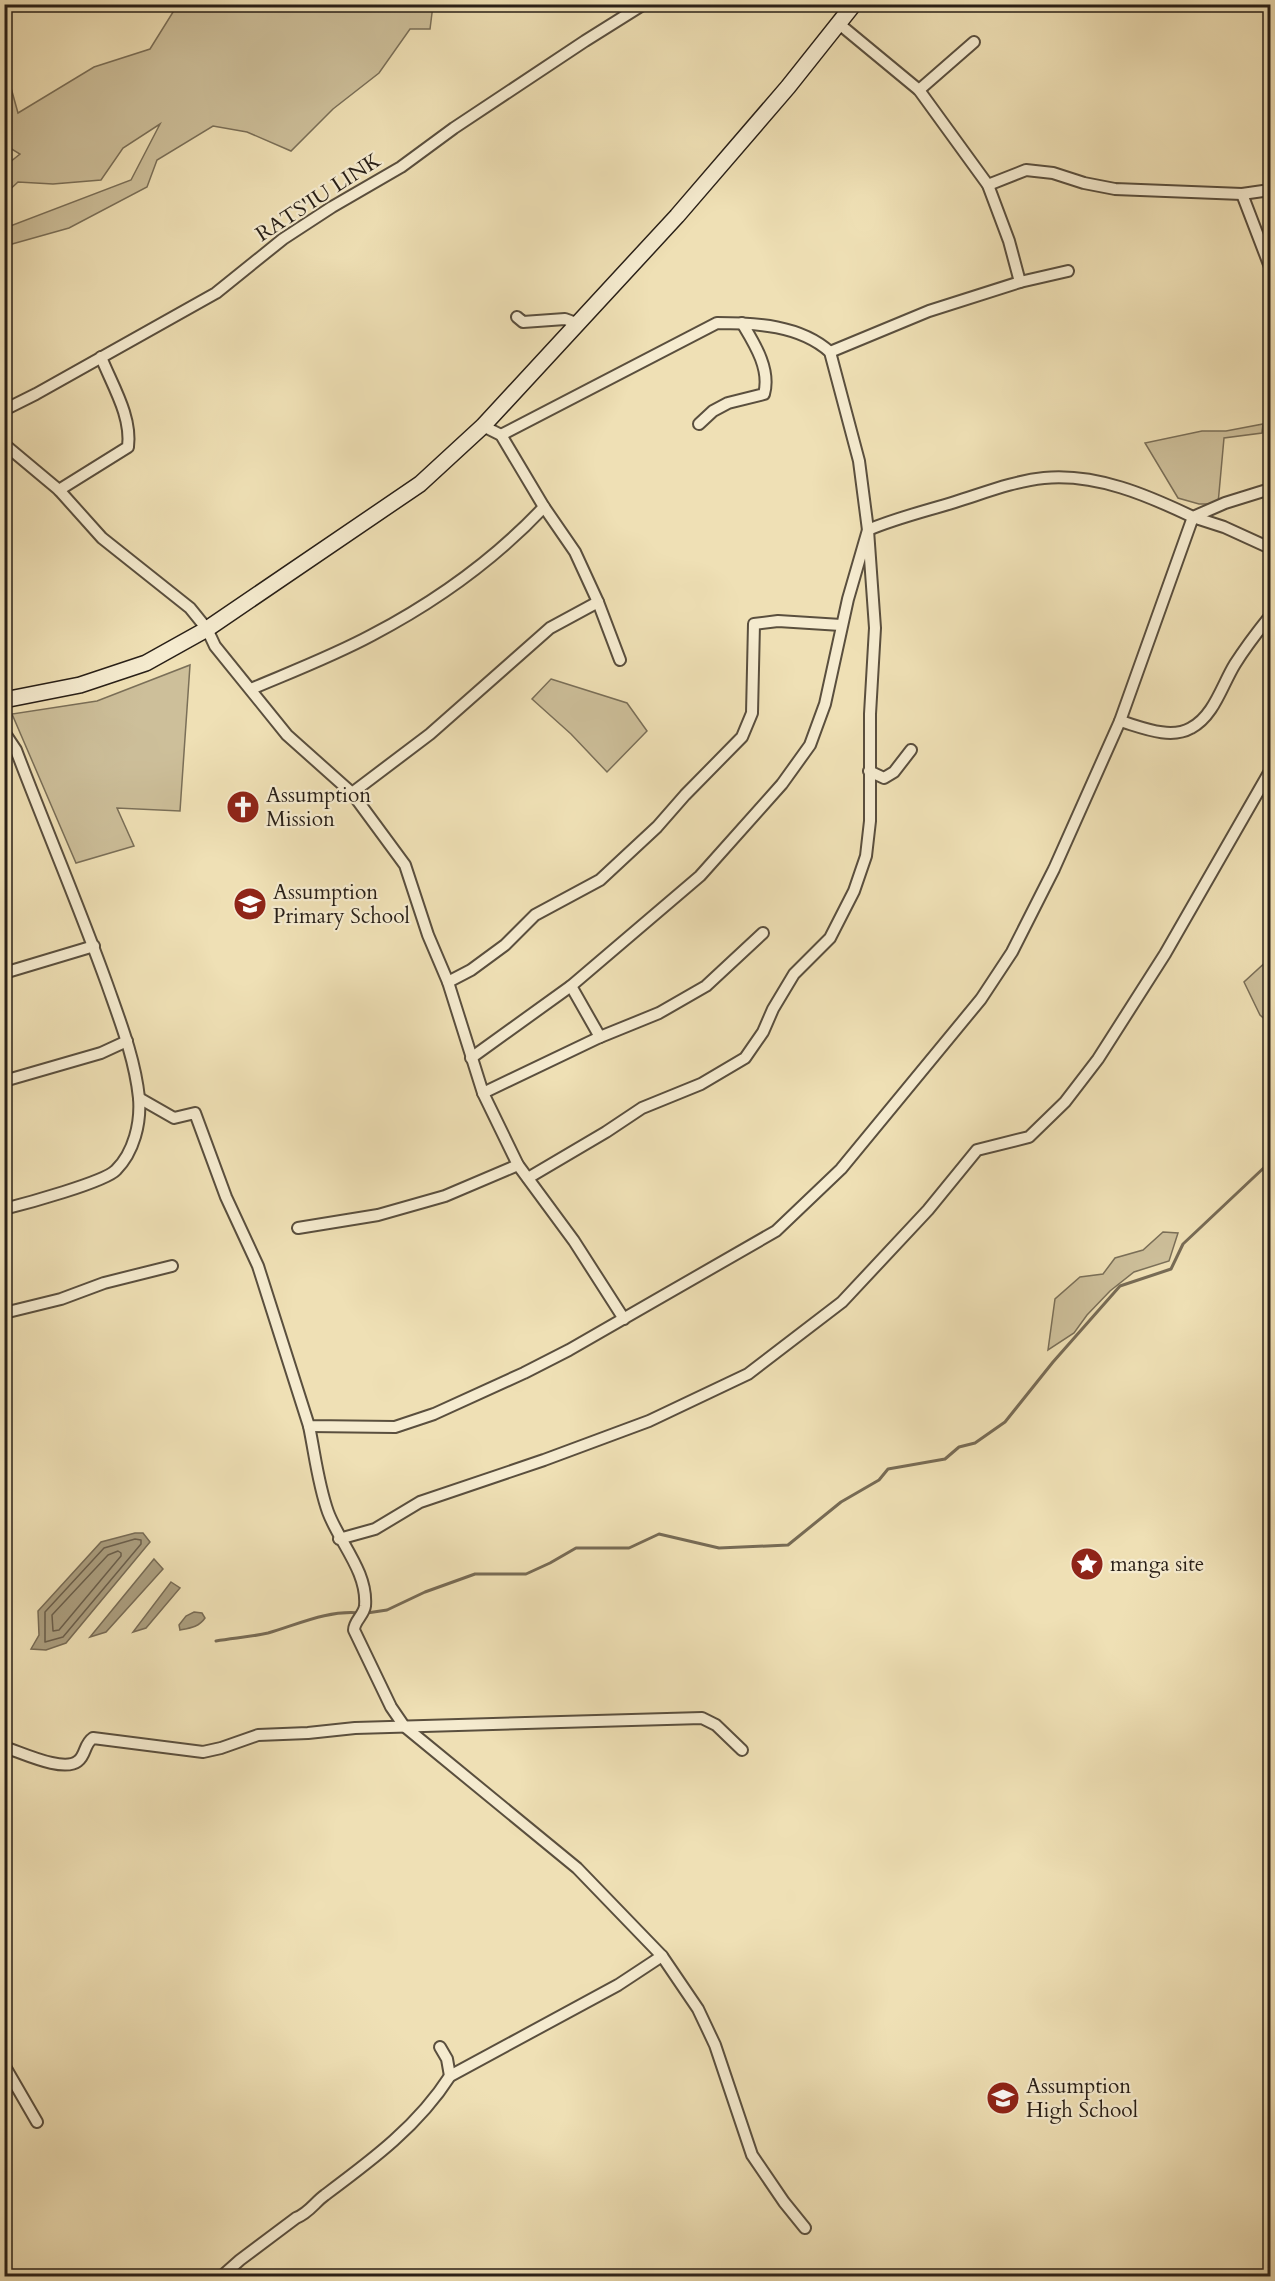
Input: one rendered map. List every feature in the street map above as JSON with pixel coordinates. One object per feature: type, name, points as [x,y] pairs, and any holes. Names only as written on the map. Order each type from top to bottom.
[{"type":"main road","points":[[4,700],[51,692],[146,663],[207,629],[420,484],[483,426],[677,216],[788,87],[854,4]]},
{"type":"street","name":"RATS'IU LINK","points":[[4,410],[216,293],[293,233],[332,207],[401,167],[463,122],[644,4]]},
{"type":"street","points":[[838,23],[920,90],[988,185],[1009,241],[1020,282]]},
{"type":"street","points":[[920,90],[974,42]]},
{"type":"street","points":[[988,185],[1026,170],[1053,173],[1084,183],[1115,189],[1242,194],[1270,190]]},
{"type":"street","points":[[1242,194],[1270,267]]},
{"type":"street","points":[[830,352],[899,322],[1020,282],[1068,271]]},
{"type":"street","points":[[517,317],[523,322],[565,319],[576,323]]},
{"type":"street","points":[[501,435],[717,323],[749,322],[788,330],[819,342],[830,352],[859,461],[868,530],[875,628],[870,714],[870,821],[866,856],[854,891],[830,938],[794,974],[773,1009],[763,1032],[745,1058],[701,1084],[642,1108],[528,1178]]},
{"type":"street","points":[[699,424],[728,403],[764,394],[767,380],[763,364],[742,323]]},
{"type":"street","points":[[59,490],[128,447],[127,420],[101,357]]},
{"type":"street","points":[[483,426],[501,435],[544,507],[575,552],[598,602],[620,660]]},
{"type":"street","points":[[4,444],[59,490],[102,538],[190,608],[207,629],[215,646],[287,735],[352,793],[405,865],[428,935],[448,982],[483,1093],[518,1165],[574,1241],[624,1319]]},
{"type":"street","points":[[868,530],[990,491],[1041,478],[1056,477],[1114,486],[1148,496],[1192,517],[1224,527],[1270,548]]},
{"type":"street","points":[[309,1426],[395,1427],[434,1414],[569,1350],[776,1231],[841,1169],[981,999],[1012,952],[1054,869],[1120,721],[1192,517],[1225,503],[1270,489]]},
{"type":"street","points":[[251,689],[372,635],[447,591],[471,573],[544,507]]},
{"type":"street","points":[[471,1058],[571,986],[700,876],[782,784],[810,745],[825,704],[841,625],[868,530]]},
{"type":"street","points":[[352,793],[430,734],[550,628],[598,602]]},
{"type":"street","points":[[1120,721],[1171,733],[1191,728],[1207,713],[1223,689],[1234,665],[1270,616]]},
{"type":"street","points":[[448,982],[471,970],[505,945],[536,915],[600,880],[657,827],[742,737],[752,713],[754,624],[778,621],[841,625]]},
{"type":"street","points":[[4,732],[16,750],[94,946],[127,1041],[139,1098],[139,1122],[133,1142],[115,1172],[54,1195],[4,1209]]},
{"type":"street","points":[[869,771],[884,778],[894,772],[911,750]]},
{"type":"street","points":[[339,1539],[375,1529],[420,1502],[544,1460],[668,1412],[748,1374],[842,1302],[928,1210],[977,1149],[1029,1137],[1065,1102],[1098,1059],[1165,954],[1270,771]]},
{"type":"street","points":[[483,1093],[600,1037],[659,1013],[706,986],[763,933]]},
{"type":"street","points":[[4,973],[94,946]]},
{"type":"street","points":[[571,986],[600,1037]]},
{"type":"street","points":[[4,1081],[101,1053],[127,1041]]},
{"type":"street","points":[[139,1098],[174,1118],[195,1113],[226,1197],[258,1266],[309,1426],[318,1478],[328,1512],[339,1539],[350,1552],[363,1583],[365,1607],[354,1624],[354,1630],[391,1707],[404,1726],[577,1868],[662,1956],[698,2009],[715,2045],[752,2155],[805,2228]]},
{"type":"street","points":[[298,1228],[378,1215],[445,1196],[518,1165]]},
{"type":"street","points":[[4,1313],[61,1299],[104,1283],[172,1266]]},
{"type":"street","points":[[4,1747],[60,1766],[74,1764],[80,1759],[87,1742],[93,1738],[202,1752],[258,1735],[404,1726],[702,1718],[716,1725],[742,1750]]},
{"type":"street","points":[[222,2277],[240,2260],[296,2218],[305,2214],[322,2197],[378,2156],[437,2097],[450,2076],[489,2057],[618,1985],[662,1956]]},
{"type":"street","points":[[440,2047],[447,2059],[450,2076]]},
{"type":"street","points":[[4,2065],[37,2122]]},
{"type":"shaded area","points":[[178,4],[433,5],[430,29],[410,29],[379,73],[333,109],[291,151],[247,132],[213,126],[157,160],[147,187],[69,228],[5,246],[5,228],[131,180],[160,124],[123,148],[101,180],[53,184],[18,182],[5,194],[5,166],[20,154],[5,145],[5,74],[8,77],[18,113],[94,67],[150,49]]},
{"type":"shaded area","points":[[1263,424],[1262,433],[1224,438],[1218,504],[1199,504],[1178,498],[1145,443],[1202,431],[1226,431]]},
{"type":"shaded area","points":[[190,665],[180,811],[117,808],[134,846],[76,863],[12,714],[97,701]]},
{"type":"shaded area","points":[[551,679],[627,703],[647,731],[607,772],[571,734],[532,699]]},
{"type":"shaded area","points":[[1268,960],[1270,963],[1270,1024],[1260,1015],[1244,982]]},
{"type":"shaded area","points":[[1163,1232],[1178,1233],[1169,1261],[1134,1272],[1110,1291],[1087,1315],[1074,1333],[1048,1350],[1055,1299],[1080,1277],[1103,1274],[1115,1258],[1143,1250]]},
{"type":"water","points":[[143,1533],[150,1542],[66,1643],[46,1650],[31,1649],[39,1635],[38,1611],[101,1542]]},
{"type":"water","points":[[154,1559],[163,1569],[106,1632],[90,1637]]},
{"type":"water","points":[[171,1582],[180,1588],[146,1628],[133,1632]]},
{"type":"water","points":[[194,1612],[202,1613],[205,1618],[203,1621],[191,1628],[180,1630],[179,1625],[186,1616]]},
{"type":"waterway","points":[[367,1613],[387,1610],[425,1592],[475,1574],[526,1574],[576,1548],[629,1548],[659,1534],[719,1548],[788,1545],[841,1502],[879,1480],[888,1469],[945,1459],[959,1447],[975,1443],[1005,1422],[1053,1362],[1120,1286],[1171,1269],[1183,1244],[1270,1162]]},
{"type":"waterway","points":[[216,1641],[255,1636],[325,1616],[360,1613]]},
{"type":"place","name":"Assumption Mission","points":[[243,807]]},
{"type":"place","name":"Assumption Primary School","points":[[250,904]]},
{"type":"place","name":"manga site","points":[[1087,1564]]},
{"type":"place","name":"Assumption High School","points":[[1003,2098]]}]
